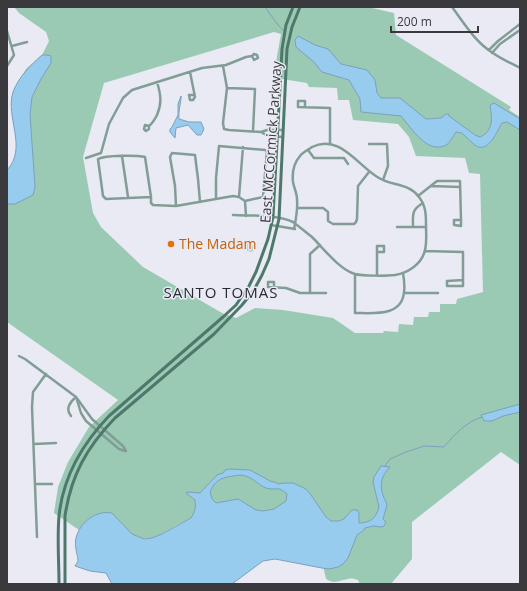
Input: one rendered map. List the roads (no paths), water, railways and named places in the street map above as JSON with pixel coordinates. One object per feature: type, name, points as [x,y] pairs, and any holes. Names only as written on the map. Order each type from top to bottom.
[{"type":"main road","name":"East McCormick Parkway","points":[[59,584],[59,516],[64,491],[75,461],[82,448],[99,426],[113,412],[223,318],[238,302],[263,257],[273,217],[276,136],[283,43],[286,25],[293,7]]},
{"type":"main road","name":"East McCormick Parkway","points":[[65,584],[65,516],[69,493],[76,474],[88,451],[100,434],[115,418],[214,334],[242,305],[254,290],[269,259],[279,219],[287,49],[292,27],[300,7]]},
{"type":"main road","points":[[238,302],[242,305]]},
{"type":"main road","points":[[64,491],[69,493]]},
{"type":"street","points":[[452,7],[470,31],[492,53],[520,68]]},
{"type":"street","points":[[489,50],[520,24]]},
{"type":"street","points":[[492,53],[500,44],[520,30]]},
{"type":"street","points":[[7,31],[14,55],[7,66]]},
{"type":"street","points":[[12,46],[27,42]]},
{"type":"street","points":[[86,158],[101,153],[109,124],[123,98],[132,90],[202,68],[223,66],[252,56]]},
{"type":"street","points":[[223,66],[227,88],[224,128],[229,130],[261,132],[283,130]]},
{"type":"street","points":[[190,72],[194,95]]},
{"type":"street","points":[[149,126],[153,122],[161,103],[161,96],[157,82]]},
{"type":"street","points":[[227,88],[255,89],[253,131]]},
{"type":"street","points":[[305,107],[330,108],[330,144]]},
{"type":"street","points":[[261,132],[266,135],[282,137]]},
{"type":"street","points":[[233,215],[273,217],[295,223],[320,245],[342,268],[355,274],[394,275],[403,273],[415,267],[425,251],[426,211],[418,196],[408,187],[383,180],[370,172],[342,148],[330,144],[321,144],[300,155],[294,166],[293,181],[298,208],[295,223],[294,229]]},
{"type":"street","points":[[369,144],[387,144],[388,166],[383,180]]},
{"type":"street","points":[[151,197],[105,199],[103,196],[98,159],[103,157],[145,156],[151,197],[151,201],[153,205],[176,206],[200,202],[233,196],[239,197],[245,201],[263,197],[267,151],[243,147],[219,146],[216,199]]},
{"type":"street","points":[[239,197],[243,147]]},
{"type":"street","points":[[308,150],[314,158],[344,158],[348,164]]},
{"type":"street","points":[[176,206],[171,154],[194,154],[200,202]]},
{"type":"street","points":[[122,156],[128,197]]},
{"type":"street","points":[[298,208],[323,208],[328,212],[328,220],[333,224],[354,224],[357,219],[358,186],[370,172]]},
{"type":"street","points":[[418,196],[437,182],[460,181],[461,220]]},
{"type":"street","points":[[431,186],[460,187]]},
{"type":"street","points":[[245,201],[246,216]]},
{"type":"street","points":[[413,227],[414,211],[416,207],[423,203]]},
{"type":"street","points":[[271,225],[294,229],[300,228]]},
{"type":"street","points":[[397,227],[426,227]]},
{"type":"street","points":[[310,293],[310,254],[320,245]]},
{"type":"street","points":[[425,251],[463,252],[463,280],[463,286],[447,286],[447,281],[449,280],[463,280]]},
{"type":"street","points":[[377,252],[377,275]]},
{"type":"street","points":[[355,274],[355,313],[384,313],[393,310],[401,304],[404,293],[403,273]]},
{"type":"street","points":[[274,288],[286,288],[300,293],[326,293]]},
{"type":"street","points":[[404,293],[438,293]]},
{"type":"street","points":[[19,356],[76,397],[92,419],[123,446],[126,451],[119,449],[96,430],[81,413],[76,397]]},
{"type":"street","points":[[37,538],[32,407],[33,392],[46,374]]},
{"type":"street","points":[[71,416],[68,413],[68,407],[70,402],[76,397]]},
{"type":"street","points":[[34,444],[56,443]]},
{"type":"street","points":[[36,484],[52,484]]},
{"type":"water","points":[[298,36],[315,45],[328,49],[341,64],[367,70],[375,80],[377,93],[381,98],[400,98],[426,119],[441,118],[446,114],[449,114],[449,116],[480,137],[488,131],[490,127],[490,105],[494,103],[520,119],[520,130],[507,122],[502,123],[495,136],[489,144],[485,146],[476,146],[462,133],[456,132],[446,145],[439,147],[433,146],[420,139],[401,116],[361,112],[360,99],[349,80],[322,72],[314,62],[296,47],[295,40]]},
{"type":"water","points":[[42,55],[51,56],[51,63],[32,97],[30,114],[35,187],[33,195],[15,204],[7,204],[7,170],[13,161],[16,152],[11,102],[13,92],[22,76]]},
{"type":"water","points":[[181,96],[179,119],[189,122],[201,122],[204,129],[201,135],[197,135],[188,125],[176,128],[175,138],[170,132],[170,129],[178,115],[178,104]]},
{"type":"water","points":[[520,404],[520,412],[503,416],[492,421],[484,421],[481,415]]},
{"type":"water","points":[[381,466],[390,467],[383,476],[381,483],[383,496],[387,505],[383,519],[386,522],[384,526],[381,527],[373,526],[365,528],[357,535],[348,558],[338,567],[329,569],[275,559],[263,561],[232,584],[112,584],[106,573],[90,571],[75,566],[78,561],[75,544],[76,538],[81,527],[90,518],[100,513],[112,513],[132,534],[144,539],[152,538],[191,518],[195,509],[195,500],[186,493],[200,493],[217,475],[223,473],[225,470],[250,470],[278,484],[293,483],[306,489],[326,517],[331,521],[339,521],[344,519],[352,510],[357,510],[359,513],[359,523],[372,520],[378,511],[379,507],[373,482],[374,477]],"holes":[[[230,476],[244,476],[251,478],[266,488],[284,491],[287,494],[286,501],[274,509],[263,511],[256,510],[238,499],[216,503],[212,499],[210,492],[215,483]]]},
{"type":"waterway","points":[[265,7],[284,31]]},
{"type":"waterway","points":[[385,466],[390,459],[424,446],[444,447],[466,425],[482,417]]},
{"type":"place","name":"The Madam","points":[[171,244]]},
{"type":"district","name":"SANTO TOMAS","points":[[221,293]]}]
